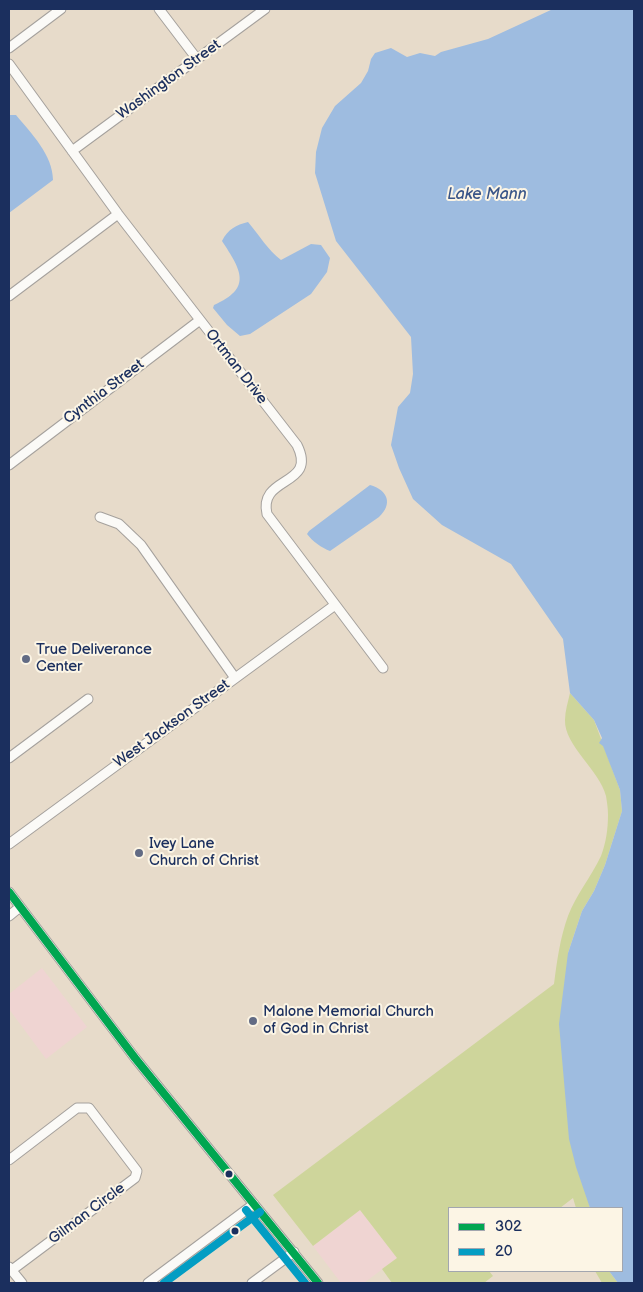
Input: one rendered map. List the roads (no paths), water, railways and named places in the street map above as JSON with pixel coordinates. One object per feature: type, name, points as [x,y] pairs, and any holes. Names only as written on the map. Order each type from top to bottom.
[{"type":"street","points":[[9,48],[61,9]]},
{"type":"street","points":[[159,9],[197,59]]},
{"type":"street","name":"Washington Street","points":[[72,151],[265,9]]},
{"type":"street","name":"Ortman Drive","points":[[9,64],[118,214],[297,445],[302,454],[302,466],[298,473],[272,491],[267,497],[265,506],[267,514],[383,668]]},
{"type":"street","points":[[9,296],[118,214]]},
{"type":"street","name":"Cynthia Street","points":[[9,465],[200,320]]},
{"type":"street","points":[[100,516],[119,524],[141,545],[235,678]]},
{"type":"street","name":"West Jackson Street","points":[[9,844],[335,604]]},
{"type":"street","points":[[9,758],[88,699]]},
{"type":"street","points":[[9,892],[135,1058],[318,1283]]},
{"type":"street","points":[[9,916],[20,907]]},
{"type":"street","name":"Gilman Circle","points":[[9,1160],[78,1108],[89,1108],[137,1171],[135,1178],[10,1268]]},
{"type":"street","points":[[148,1283],[254,1204]]},
{"type":"street","points":[[252,1283],[294,1252]]},
{"type":"street","points":[[10,1268],[22,1283]]},
{"type":"water","name":"Lake Mann","points":[[553,9],[634,9],[634,1283],[618,1283],[610,1272],[623,1272],[623,1207],[590,1207],[576,1167],[569,1139],[559,1024],[568,953],[582,911],[594,891],[605,865],[622,811],[620,790],[603,746],[599,743],[602,738],[594,720],[570,693],[563,639],[511,564],[442,525],[413,499],[391,445],[398,407],[410,393],[413,374],[411,337],[336,241],[315,173],[316,152],[322,128],[335,106],[361,83],[375,53],[391,48],[407,57],[420,53],[435,56],[441,52],[488,39]]},
{"type":"water","points":[[9,115],[16,115],[40,145],[49,162],[53,180],[9,213]]},
{"type":"water","points":[[248,222],[281,260],[311,244],[321,245],[330,258],[327,272],[311,294],[250,334],[240,336],[227,325],[213,308],[214,305],[226,299],[234,292],[239,285],[240,278],[234,261],[222,241],[233,228]]},
{"type":"water","points":[[370,485],[381,490],[386,498],[386,507],[379,517],[330,551],[309,537],[307,534],[309,531]]},
{"type":"place","name":"True Deliverance Center","points":[[26,659]]},
{"type":"place","name":"Ivey Lane Church of Christ","points":[[139,853]]},
{"type":"place","name":"Malone Memorial Church of God in Christ","points":[[253,1021]]}]
